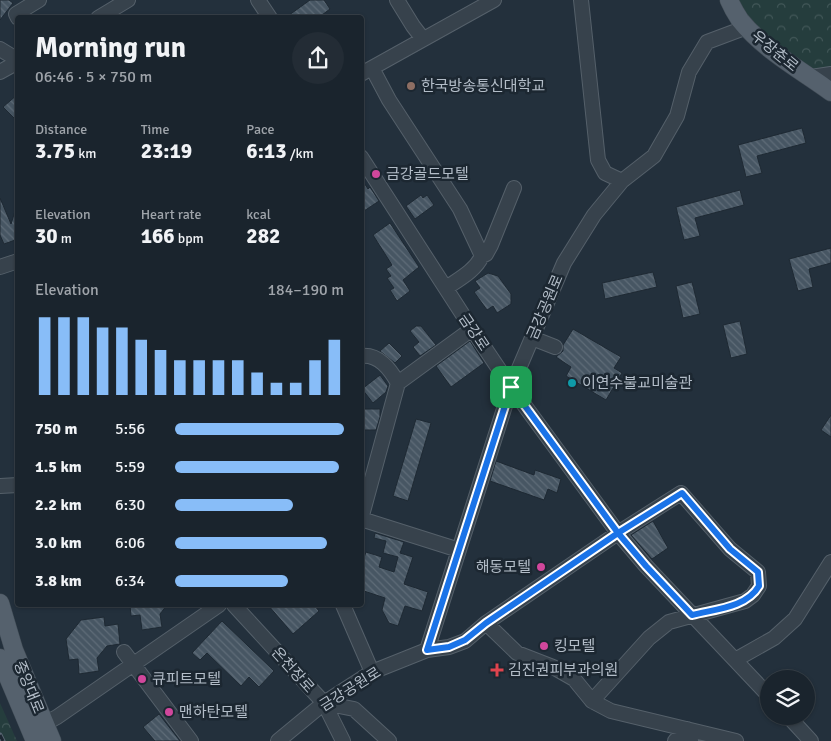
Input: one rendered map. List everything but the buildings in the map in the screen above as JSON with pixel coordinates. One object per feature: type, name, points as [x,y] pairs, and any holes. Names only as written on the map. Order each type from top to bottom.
[{"type":"main road","name":"우장춘로","points":[[729,0],[739,19],[747,27],[799,70],[831,92]]},
{"type":"main road","name":"중앙대로","points":[[0,603],[14,650],[52,741]]},
{"type":"main road","name":"중앙대로","points":[[0,658],[35,741]]},
{"type":"street","points":[[18,15],[39,0]]},
{"type":"street","points":[[111,9],[128,0]]},
{"type":"street","points":[[258,0],[268,15]]},
{"type":"street","points":[[397,0],[413,26],[424,39]]},
{"type":"street","points":[[581,0],[598,160],[604,173],[622,181]]},
{"type":"street","points":[[482,256],[460,209],[389,100],[367,71],[489,1]]},
{"type":"street","name":"금강공원로","points":[[278,741],[324,704],[372,672],[427,650],[511,387],[564,264],[594,215],[622,181],[654,156],[677,116],[689,72],[707,42],[747,27]]},
{"type":"street","points":[[0,49],[15,59]]},
{"type":"street","points":[[0,72],[15,63]]},
{"type":"street","points":[[811,77],[831,74]]},
{"type":"street","name":"금강로","points":[[364,162],[511,387],[618,533],[646,566],[760,686]]},
{"type":"street","points":[[446,288],[470,272],[479,263],[482,256],[486,254],[514,188]]},
{"type":"street","points":[[0,267],[15,262]]},
{"type":"street","points":[[364,508],[398,383],[472,329]]},
{"type":"street","points":[[532,338],[554,347]]},
{"type":"street","points":[[364,356],[372,357],[388,367],[398,383]]},
{"type":"street","points":[[0,486],[15,485]]},
{"type":"street","points":[[427,650],[449,647],[465,640],[486,623],[618,533],[682,493],[730,549],[758,572],[759,586],[753,595],[745,601],[669,622],[649,638],[592,701]]},
{"type":"street","points":[[364,520],[459,550]]},
{"type":"street","points":[[735,660],[774,638],[795,619],[831,562]]},
{"type":"street","points":[[44,724],[57,717],[216,607]]},
{"type":"street","name":"온천장로","points":[[236,607],[324,704],[343,741]]},
{"type":"street","points":[[344,607],[372,672]]},
{"type":"street","points":[[486,623],[517,653],[552,667],[574,679],[592,701],[611,711],[689,735],[736,741]]},
{"type":"street","points":[[124,652],[191,741]]},
{"type":"street","points":[[324,704],[354,709],[389,741]]},
{"type":"street","points":[[796,725],[811,741]]},
{"type":"street","points":[[675,741],[689,735]]},
{"type":"green space","points":[[731,0],[831,0],[831,91],[747,27]]},
{"type":"green space","points":[[0,703],[17,741],[0,741]]},
{"type":"railway","points":[[0,735],[3,741]]},
{"type":"place","name":"한국방송통신대학교","points":[[411,86]]},
{"type":"place","name":"금강골드모텔","points":[[376,174]]},
{"type":"place","name":"이연수불교미술관","points":[[572,383]]},
{"type":"place","name":"해동모텔","points":[[541,567]]},
{"type":"place","name":"킹모텔","points":[[544,646]]},
{"type":"place","name":"김진권피부과의원","points":[[497,670]]},
{"type":"place","name":"큐피트모텔","points":[[142,679]]},
{"type":"place","name":"맨하탄모텔","points":[[169,712]]},
{"type":"route","points":[[511,387],[427,650],[449,647],[465,640],[486,623],[618,533],[682,493],[730,549],[758,572],[760,577],[759,586],[753,595],[745,601],[692,615],[618,533],[511,387]]}]
